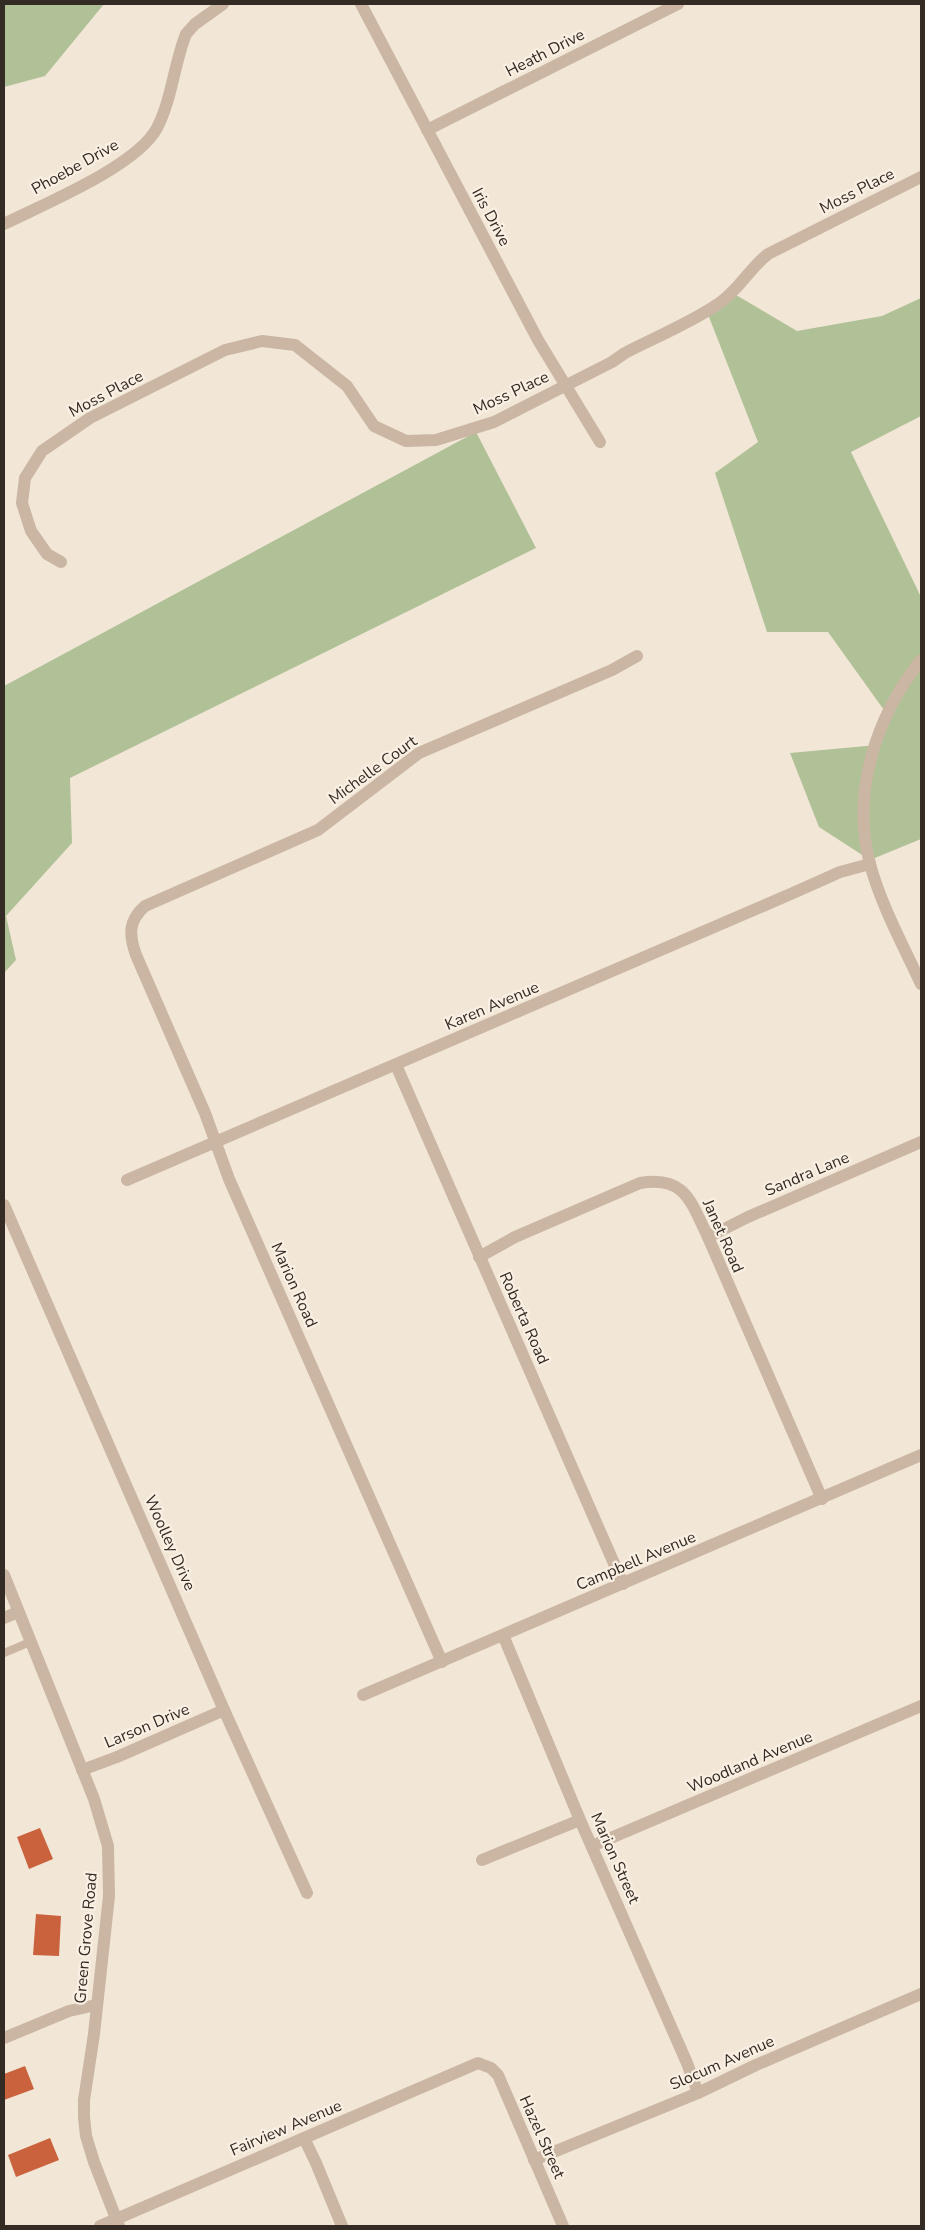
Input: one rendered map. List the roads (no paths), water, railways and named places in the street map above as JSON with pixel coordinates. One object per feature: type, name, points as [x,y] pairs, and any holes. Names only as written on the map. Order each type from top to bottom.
[{"type":"street","name":"Phoebe Drive","points":[[4,224],[111,170],[142,148],[156,130],[163,115],[186,34],[195,24],[223,4]]},
{"type":"street","name":"Iris Drive","points":[[361,4],[538,340],[600,442]]},
{"type":"street","name":"Heath Drive","points":[[427,130],[678,4]]},
{"type":"street","name":"Moss Place","points":[[61,562],[47,554],[30,531],[22,503],[25,478],[42,450],[90,418],[225,350],[262,341],[295,346],[348,386],[374,426],[406,441],[436,440],[494,422],[566,386],[718,304],[734,290],[753,266],[768,254],[921,177]]},
{"type":"street","name":"Michelle Court","points":[[133,919],[145,906],[160,898],[318,830],[418,753],[612,670],[637,656]]},
{"type":"street","points":[[921,660],[903,685],[888,713],[873,751],[866,775],[863,814],[864,833],[870,864],[921,984]]},
{"type":"street","name":"Karen Avenue","points":[[128,1180],[793,892],[840,872],[870,864]]},
{"type":"street","name":"Marion Road","points":[[133,919],[130,938],[136,955],[216,1142],[229,1178],[442,1662]]},
{"type":"street","name":"Roberta Road","points":[[396,1065],[623,1584]]},
{"type":"street","name":"Sandra Lane","points":[[708,1237],[748,1217],[921,1142]]},
{"type":"street","name":"Janet Road","points":[[479,1257],[542,1225],[640,1183],[655,1180],[668,1182],[679,1188],[688,1197],[708,1237],[822,1499]]},
{"type":"street","name":"Woolley Drive","points":[[4,1205],[224,1710],[307,1893]]},
{"type":"street","name":"Campbell Avenue","points":[[363,1695],[921,1455]]},
{"type":"street","name":"Green Grove Road","points":[[4,1575],[82,1770],[105,1833],[109,1858],[109,1896],[84,2100],[84,2117],[86,2136],[94,2162],[118,2223]]},
{"type":"street","points":[[4,1618],[18,1612]]},
{"type":"street","name":"Marion Street","points":[[503,1635],[580,1820],[687,2063],[698,2093]]},
{"type":"street","name":"Woodland Avenue","points":[[592,1846],[921,1706]]},
{"type":"street","name":"Larson Drive","points":[[82,1770],[117,1757],[224,1710]]},
{"type":"street","points":[[482,1860],[580,1820]]},
{"type":"street","name":"Slocum Avenue","points":[[534,2160],[698,2093],[756,2065],[921,1994]]},
{"type":"street","points":[[4,2038],[69,2011],[96,2005]]},
{"type":"street","name":"Fairview Avenue","points":[[100,2226],[118,2223],[304,2138],[478,2063],[486,2065]]},
{"type":"street","name":"Hazel Street","points":[[486,2065],[498,2075],[563,2226]]},
{"type":"street","points":[[304,2138],[342,2226]]},
{"type":"lane","points":[[4,1653],[30,1642]]}]
